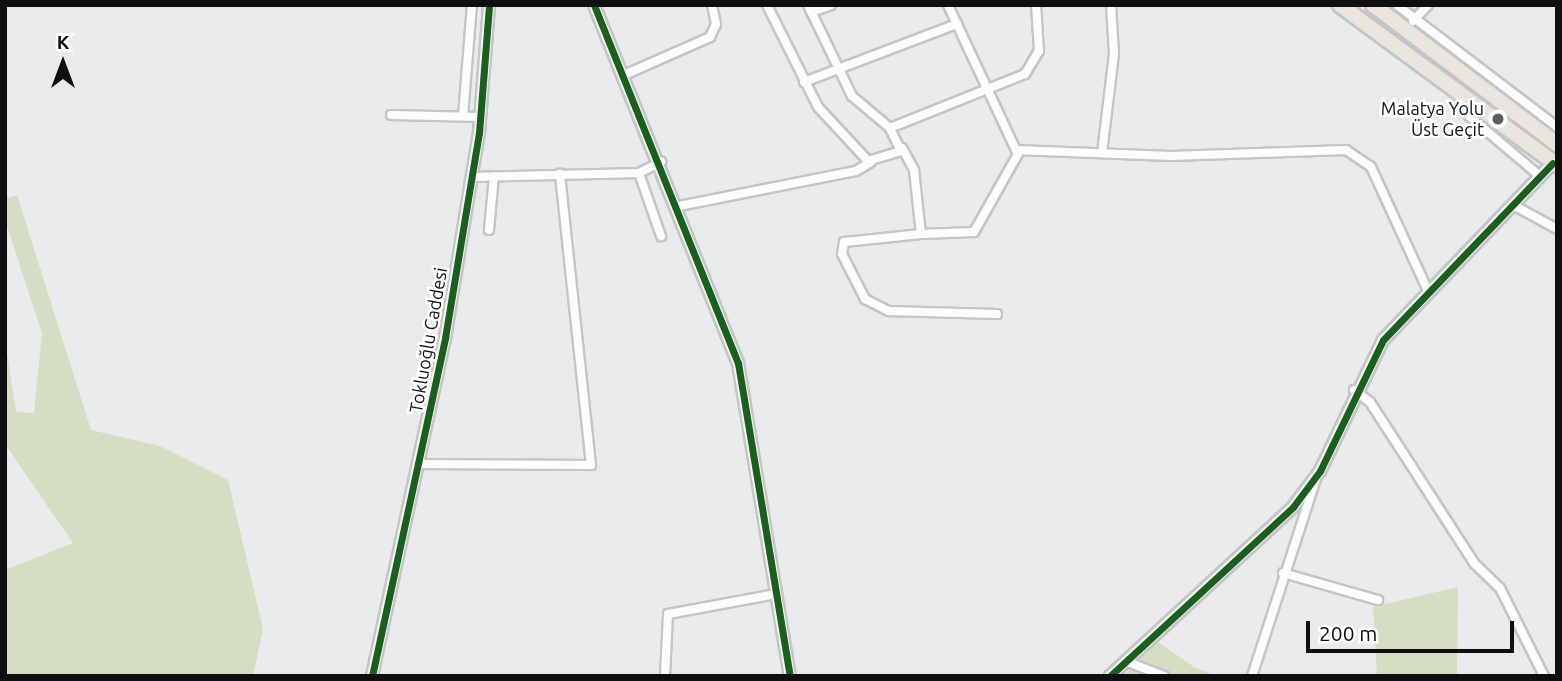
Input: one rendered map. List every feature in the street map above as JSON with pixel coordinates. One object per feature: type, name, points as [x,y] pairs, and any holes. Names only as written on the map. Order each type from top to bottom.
[{"type":"highway","points":[[1340,5],[1555,164]]},
{"type":"highway","points":[[1373,5],[1410,24],[1557,144]]},
{"type":"street","points":[[463,116],[471,5]]},
{"type":"street","name":"Tokluoğlu Caddesi","points":[[372,676],[420,464],[472,177],[481,117],[489,5]]},
{"type":"street","points":[[594,5],[679,205],[738,363],[790,676]]},
{"type":"street","points":[[624,75],[710,37],[716,23],[712,5]]},
{"type":"street","points":[[767,5],[804,82],[825,117],[871,162]]},
{"type":"street","points":[[831,5],[809,9],[852,96],[890,128],[914,170],[921,234]]},
{"type":"street","points":[[948,5],[992,90],[1020,152]]},
{"type":"street","points":[[890,128],[992,90],[1035,63],[1040,35],[1036,5]]},
{"type":"street","points":[[1102,153],[1114,54],[1111,5]]},
{"type":"street","points":[[1397,5],[1410,24],[1557,127]]},
{"type":"street","points":[[1410,24],[1428,5]]},
{"type":"street","points":[[804,82],[957,24]]},
{"type":"street","points":[[1463,94],[1469,116],[1541,177]]},
{"type":"street","points":[[391,114],[481,117]]},
{"type":"street","points":[[1020,152],[1171,156],[1321,146],[1353,152],[1371,167],[1428,291]]},
{"type":"street","points":[[679,205],[856,171],[902,148]]},
{"type":"street","points":[[997,314],[900,312],[866,299],[842,254],[844,242],[974,232],[1020,152]]},
{"type":"street","points":[[472,177],[639,173],[661,162]]},
{"type":"street","points":[[1252,676],[1283,573],[1317,475],[1354,390],[1383,340],[1555,164]]},
{"type":"street","points":[[639,173],[660,236]]},
{"type":"street","points":[[420,464],[591,465],[560,174]]},
{"type":"street","points":[[489,230],[494,176]]},
{"type":"street","points":[[1516,206],[1557,229]]},
{"type":"street","points":[[1354,390],[1370,402],[1478,567],[1500,588],[1544,676]]},
{"type":"street","points":[[1110,676],[1270,533],[1317,475]]},
{"type":"street","points":[[1283,573],[1378,600]]},
{"type":"street","points":[[665,676],[668,614],[776,594]]},
{"type":"street","points":[[1125,661],[1164,676]]},
{"type":"green space","points":[[5,184],[8,198],[17,195],[91,430],[160,446],[228,480],[263,629],[253,676],[5,676],[5,563],[8,569],[73,543],[5,444],[5,339],[16,412],[34,413],[42,333],[5,220]]},
{"type":"green space","points":[[1458,587],[1457,676],[1377,676],[1373,607]]},
{"type":"green space","points":[[1158,642],[1194,667],[1216,676],[1123,676]]},
{"type":"cycle path","points":[[372,676],[445,338],[479,133],[489,5]]},
{"type":"cycle path","points":[[594,5],[738,363],[790,676]]},
{"type":"cycle path","points":[[1110,676],[1293,507],[1320,471],[1383,340],[1553,163]]},
{"type":"place","name":"Malatya Yolu Üst Geçit","points":[[1498,119]]}]
